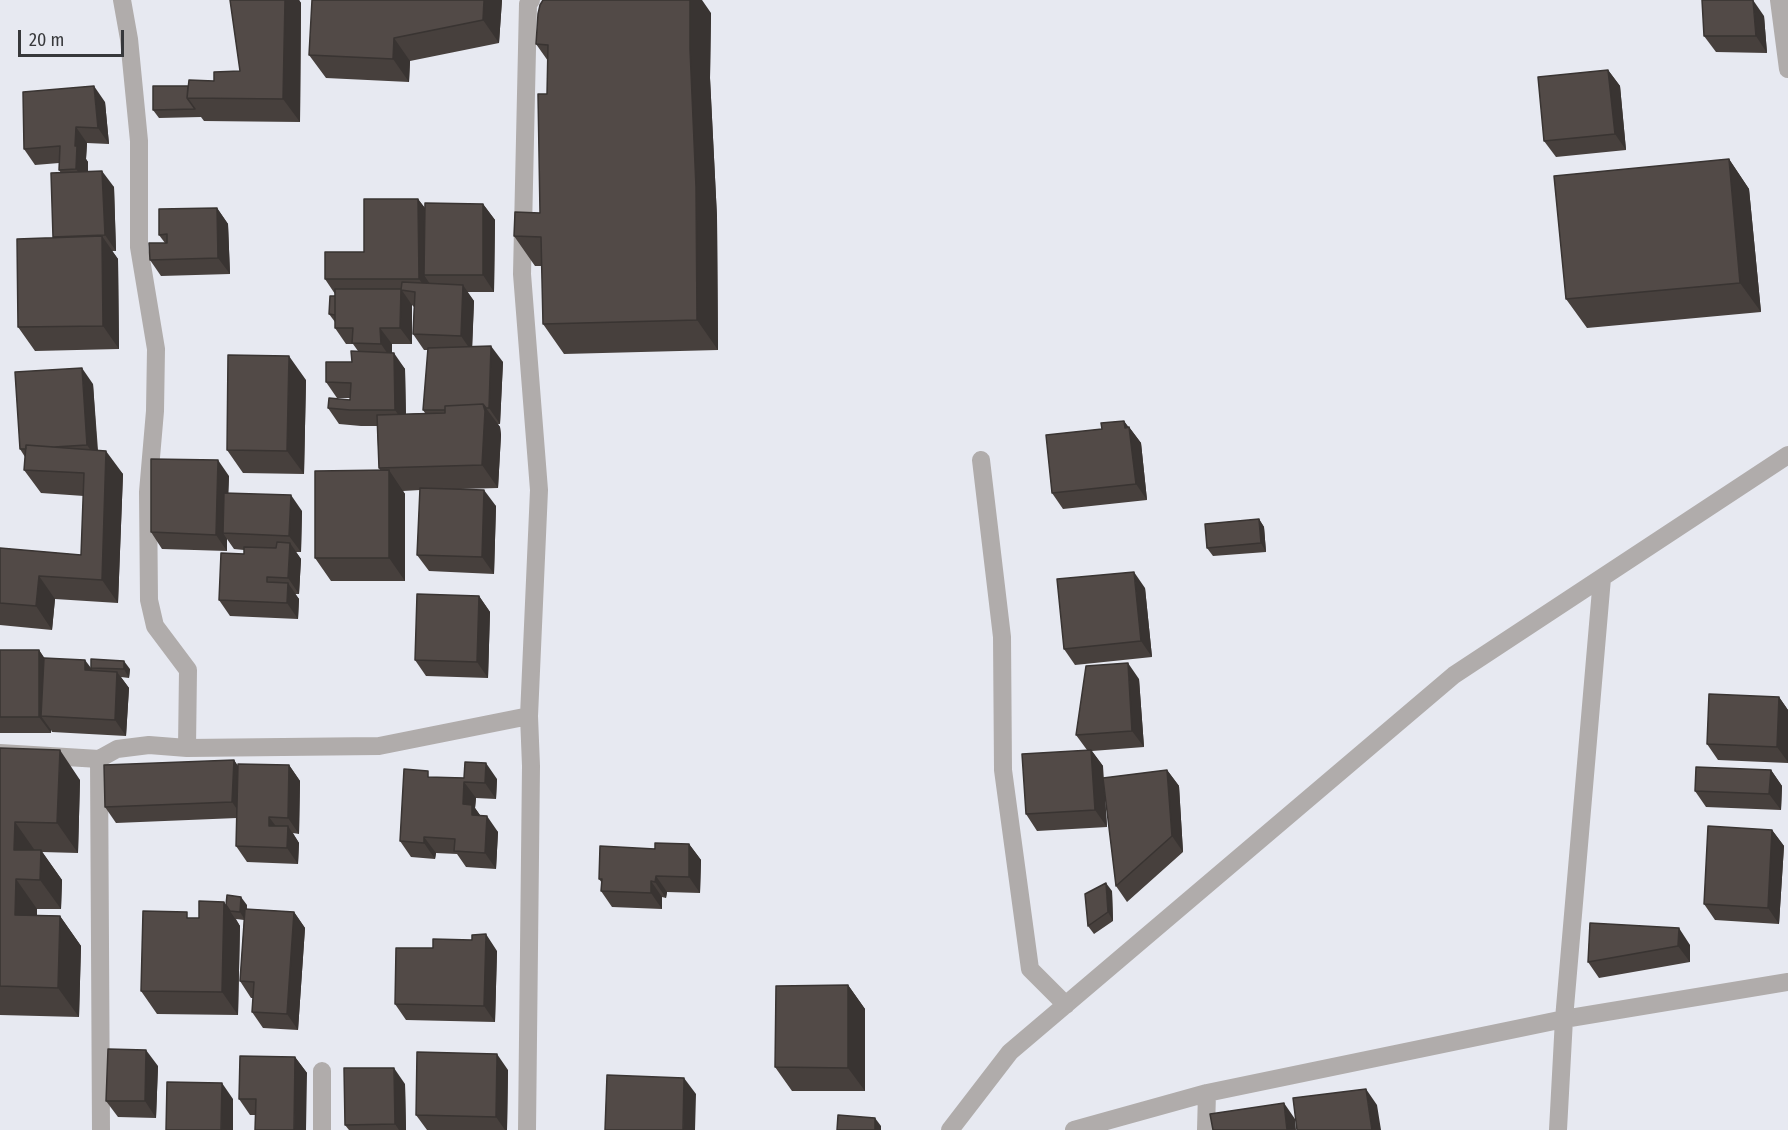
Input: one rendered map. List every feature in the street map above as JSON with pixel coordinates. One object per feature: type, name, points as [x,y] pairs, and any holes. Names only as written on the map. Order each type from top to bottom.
[{"type":"street","points":[[122,0],[129,39],[139,141],[140,247],[156,349],[155,411],[148,492],[149,600],[155,626],[188,670],[187,748]]},
{"type":"street","points":[[528,1130],[530,716],[539,489],[522,274],[528,4],[531,0]]},
{"type":"street","points":[[1779,0],[1788,69]]},
{"type":"street","points":[[950,1130],[1010,1052],[1454,675],[1788,455]]},
{"type":"street","points":[[981,460],[1002,637],[1003,770],[1030,969],[1066,1005]]},
{"type":"street","points":[[1558,1130],[1564,1019],[1602,578]]},
{"type":"street","points":[[0,753],[99,759],[117,748],[149,745],[187,748],[379,746],[530,716]]},
{"type":"street","points":[[99,759],[101,1130]]},
{"type":"street","points":[[1074,1130],[1207,1093],[1564,1019],[1788,982]]},
{"type":"street","points":[[322,1071],[322,1130]]},
{"type":"street","points":[[1206,1130],[1207,1093]]},
{"type":"building","points":[[230,0],[285,0],[283,99],[187,98],[189,80],[214,81],[214,72],[240,71]]},
{"type":"building","points":[[312,0],[484,0],[483,20],[394,38],[393,59],[309,55]]},
{"type":"building","points":[[543,0],[690,0],[696,187],[697,320],[543,324],[541,237],[514,236],[515,212],[540,213],[538,94],[547,94],[548,45],[536,44],[538,14]]},
{"type":"building","points":[[1702,0],[1753,0],[1756,36],[1704,36]]},
{"type":"building","points":[[1608,70],[1615,134],[1544,141],[1538,77]]},
{"type":"building","points":[[94,86],[98,128],[76,127],[76,169],[59,170],[60,146],[24,149],[23,92]]},
{"type":"building","points":[[153,86],[188,86],[187,98],[195,109],[153,110]]},
{"type":"building","points":[[1729,159],[1740,283],[1566,299],[1554,176]]},
{"type":"building","points":[[102,171],[105,235],[53,237],[51,173]]},
{"type":"building","points":[[364,199],[418,199],[419,279],[325,279],[325,252],[364,252]]},
{"type":"building","points":[[425,203],[483,204],[483,275],[424,275]]},
{"type":"building","points":[[217,208],[218,258],[150,260],[149,243],[167,243],[167,234],[159,235],[159,209]]},
{"type":"building","points":[[102,236],[103,326],[18,327],[17,239]]},
{"type":"building","points":[[402,282],[463,285],[461,336],[413,334],[415,292],[401,290]]},
{"type":"building","points":[[335,289],[401,289],[400,328],[380,328],[381,344],[352,343],[353,328],[335,328]]},
{"type":"building","points":[[330,296],[335,296],[335,315],[329,314]]},
{"type":"building","points":[[491,346],[489,408],[483,404],[445,406],[445,410],[423,410],[428,348]]},
{"type":"building","points":[[351,351],[394,353],[395,410],[328,408],[329,398],[350,400],[351,383],[326,382],[326,362],[352,362]]},
{"type":"building","points":[[228,355],[289,356],[287,451],[227,450]]},
{"type":"building","points":[[82,368],[87,445],[54,447],[26,445],[26,449],[20,449],[15,372]]},
{"type":"building","points":[[483,404],[485,411],[482,465],[379,468],[377,415],[445,413],[445,406]]},
{"type":"building","points":[[1124,421],[1125,428],[1129,427],[1136,484],[1052,493],[1046,435],[1102,429],[1101,423]]},
{"type":"building","points":[[26,445],[106,451],[102,580],[39,576],[36,606],[0,603],[0,548],[81,555],[84,473],[24,470]]},
{"type":"building","points":[[151,459],[218,460],[216,535],[151,532]]},
{"type":"building","points":[[389,470],[389,558],[315,558],[315,471]]},
{"type":"building","points":[[420,488],[484,490],[482,557],[417,555]]},
{"type":"building","points":[[224,493],[291,495],[289,536],[223,533]]},
{"type":"building","points":[[1259,519],[1261,543],[1207,548],[1205,524]]},
{"type":"building","points":[[277,542],[290,543],[288,578],[267,577],[267,582],[288,583],[287,603],[219,600],[221,553],[244,554],[244,547],[276,548]]},
{"type":"building","points":[[1134,572],[1141,641],[1064,649],[1057,579]]},
{"type":"building","points":[[417,594],[479,596],[477,662],[415,660]]},
{"type":"building","points":[[0,650],[39,650],[39,717],[0,717]]},
{"type":"building","points":[[44,658],[85,660],[85,670],[117,672],[115,720],[41,716]]},
{"type":"building","points":[[91,659],[124,661],[124,669],[91,668]]},
{"type":"building","points":[[1128,663],[1132,731],[1076,735],[1086,666]]},
{"type":"building","points":[[1709,694],[1779,697],[1777,747],[1707,744]]},
{"type":"building","points":[[0,748],[60,750],[57,823],[15,822],[14,850],[41,850],[40,880],[16,879],[15,915],[60,916],[58,988],[0,986]]},
{"type":"building","points":[[1091,750],[1095,810],[1026,814],[1022,754]]},
{"type":"building","points":[[234,760],[232,802],[105,807],[104,765]]},
{"type":"building","points":[[465,762],[486,763],[485,783],[464,782],[463,804],[472,805],[472,815],[487,816],[485,853],[454,851],[455,839],[424,837],[424,843],[400,841],[404,769],[428,771],[428,777],[464,778]]},
{"type":"building","points":[[238,764],[289,765],[288,818],[269,817],[269,826],[288,826],[287,848],[236,846]]},
{"type":"building","points":[[1696,767],[1771,770],[1769,794],[1695,791]]},
{"type":"building","points":[[1167,770],[1172,836],[1116,886],[1103,778]]},
{"type":"building","points":[[1708,826],[1772,830],[1768,908],[1704,904]]},
{"type":"building","points":[[655,843],[689,844],[689,877],[656,876],[655,882],[651,881],[651,893],[601,891],[600,846],[655,849]]},
{"type":"building","points":[[1106,883],[1108,912],[1088,926],[1085,894]]},
{"type":"building","points":[[227,895],[241,897],[240,912],[230,911],[226,905]]},
{"type":"building","points":[[199,901],[224,902],[222,992],[141,991],[143,911],[187,912],[187,918],[199,918]]},
{"type":"building","points":[[245,909],[294,912],[287,1014],[252,1012],[254,982],[240,981]]},
{"type":"building","points":[[1590,923],[1679,928],[1678,946],[1588,962]]},
{"type":"building","points":[[486,934],[484,1006],[395,1004],[396,948],[433,948],[433,939],[472,940],[472,935]]},
{"type":"building","points":[[848,985],[848,1068],[775,1067],[776,986]]},
{"type":"building","points":[[108,1049],[146,1050],[145,1101],[106,1101]]},
{"type":"building","points":[[417,1052],[497,1054],[496,1117],[416,1115]]},
{"type":"building","points":[[240,1056],[295,1057],[294,1130],[255,1130],[256,1099],[239,1099]]},
{"type":"building","points":[[344,1068],[394,1068],[395,1124],[345,1125]]},
{"type":"building","points":[[607,1075],[684,1078],[683,1130],[605,1130]]},
{"type":"building","points":[[167,1082],[222,1083],[221,1130],[166,1130]]},
{"type":"building","points":[[1366,1089],[1372,1130],[1297,1130],[1293,1098]]},
{"type":"building","points":[[1284,1103],[1287,1130],[1213,1130],[1210,1114]]},
{"type":"building","points":[[838,1115],[875,1118],[875,1130],[837,1130]]}]
